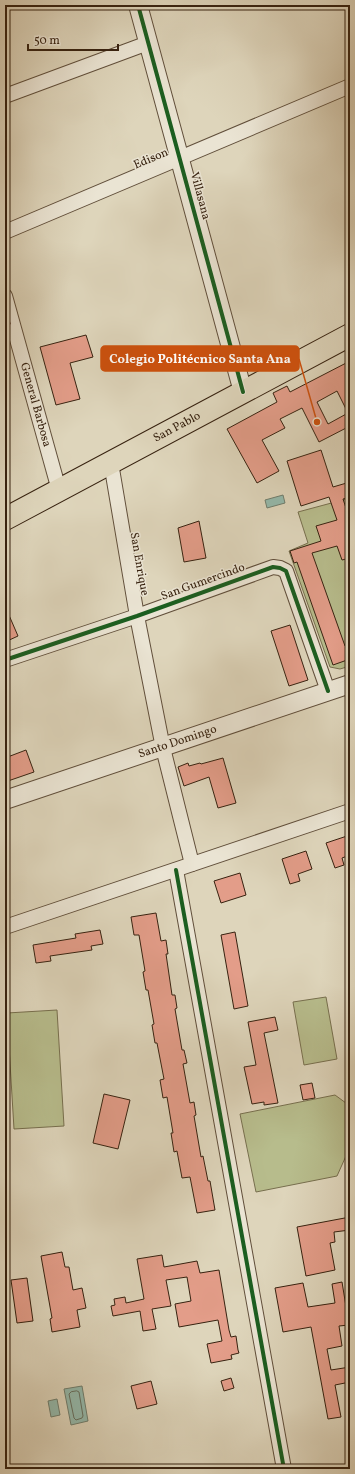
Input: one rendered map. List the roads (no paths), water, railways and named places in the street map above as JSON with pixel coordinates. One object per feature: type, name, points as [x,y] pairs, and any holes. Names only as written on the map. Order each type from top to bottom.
[{"type":"main road","name":"San Pablo","points":[[5,520],[350,335]]},
{"type":"street","name":"Villasana","points":[[138,5],[243,392]]},
{"type":"street","points":[[5,96],[148,43]]},
{"type":"street","name":"Edison","points":[[5,232],[350,86]]},
{"type":"street","name":"General Barbosa","points":[[5,296],[9,324],[59,490]]},
{"type":"street","name":"San Enrique","points":[[110,463],[163,748],[192,864]]},
{"type":"street","name":"San Gumercindo","points":[[5,660],[138,616],[273,567],[286,571],[328,691]]},
{"type":"street","name":"Santo Domingo","points":[[5,800],[350,684]]},
{"type":"street","points":[[5,927],[350,812]]},
{"type":"street","points":[[176,870],[284,1469]]},
{"type":"water","points":[[283,495],[285,503],[267,508],[265,500]]},
{"type":"water","points":[[82,1386],[88,1421],[71,1425],[64,1389]]},
{"type":"water","points":[[57,1399],[60,1415],[51,1417],[48,1401]]},
{"type":"place","name":"Colegio Politécnico Santa Ana","points":[[317,422]]}]
